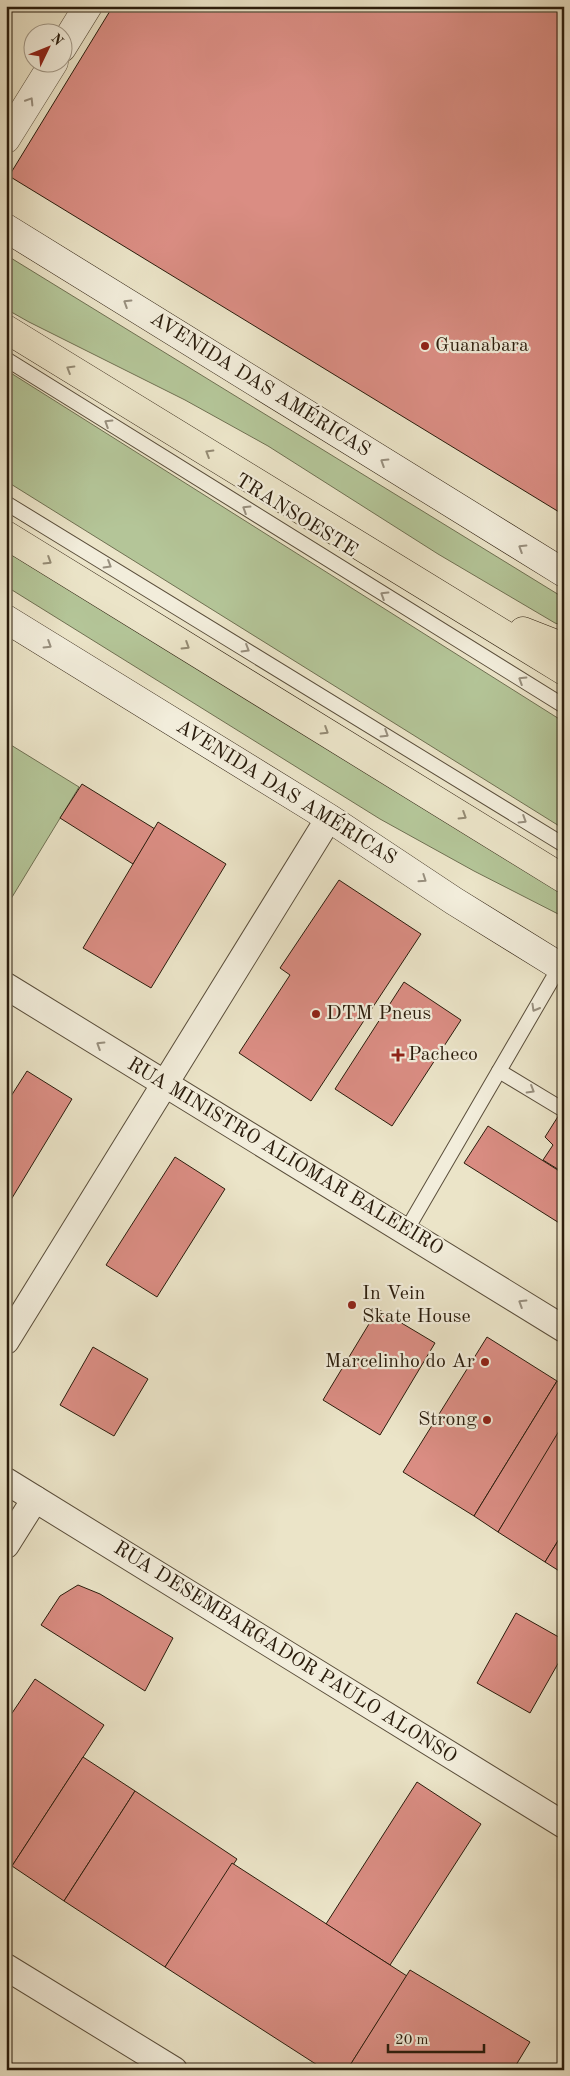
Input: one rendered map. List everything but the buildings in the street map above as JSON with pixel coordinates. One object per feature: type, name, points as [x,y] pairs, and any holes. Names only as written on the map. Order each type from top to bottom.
[{"type":"highway","points":[[6,330],[564,671]]},
{"type":"highway","points":[[6,535],[564,879]]},
{"type":"highway","points":[[435,591],[535,636],[564,646]]},
{"type":"main road","points":[[72,32],[88,6]]},
{"type":"main road","points":[[6,139],[48,72]]},
{"type":"main road","name":"AVENIDA DAS AMÉRICAS","points":[[6,228],[564,573]]},
{"type":"main road","name":"AVENIDA DAS AMÉRICAS","points":[[6,619],[329,818],[454,901],[562,968]]},
{"type":"street","points":[[6,1342],[329,818]]},
{"type":"street","name":"RUA MINISTRO ALIOMAR BALEEIRO","points":[[6,986],[564,1329]]},
{"type":"street","name":"RUA DESEMBARGADOR PAULO ALONSO","points":[[6,1481],[564,1826]]},
{"type":"street","points":[[6,1545],[35,1499]]},
{"type":"street","points":[[6,1967],[174,2070]]},
{"type":"lane","name":"TRANSOESTE","points":[[6,359],[564,706]]},
{"type":"lane","points":[[6,503],[564,845]]},
{"type":"lane","points":[[406,1231],[499,1071],[562,968]]},
{"type":"lane","points":[[499,1071],[562,1109]]},
{"type":"green space","points":[[6,255],[564,598],[564,626],[555,623],[438,554],[268,446],[185,400],[6,309]]},
{"type":"green space","points":[[6,370],[564,722],[564,829],[6,481]]},
{"type":"green space","points":[[6,548],[564,890],[564,917],[474,871],[380,819],[12,590],[6,586]]},
{"type":"green space","points":[[6,742],[79,787],[6,907]]},
{"type":"place","name":"Guanabara","points":[[425,346]]},
{"type":"place","name":"DTM Pneus","points":[[316,1014]]},
{"type":"place","name":"Pacheco","points":[[398,1055]]},
{"type":"place","name":"In Vein Skate House","points":[[352,1305]]},
{"type":"place","name":"Marcelinho do Ar","points":[[485,1362]]},
{"type":"place","name":"Strong","points":[[487,1420]]}]
